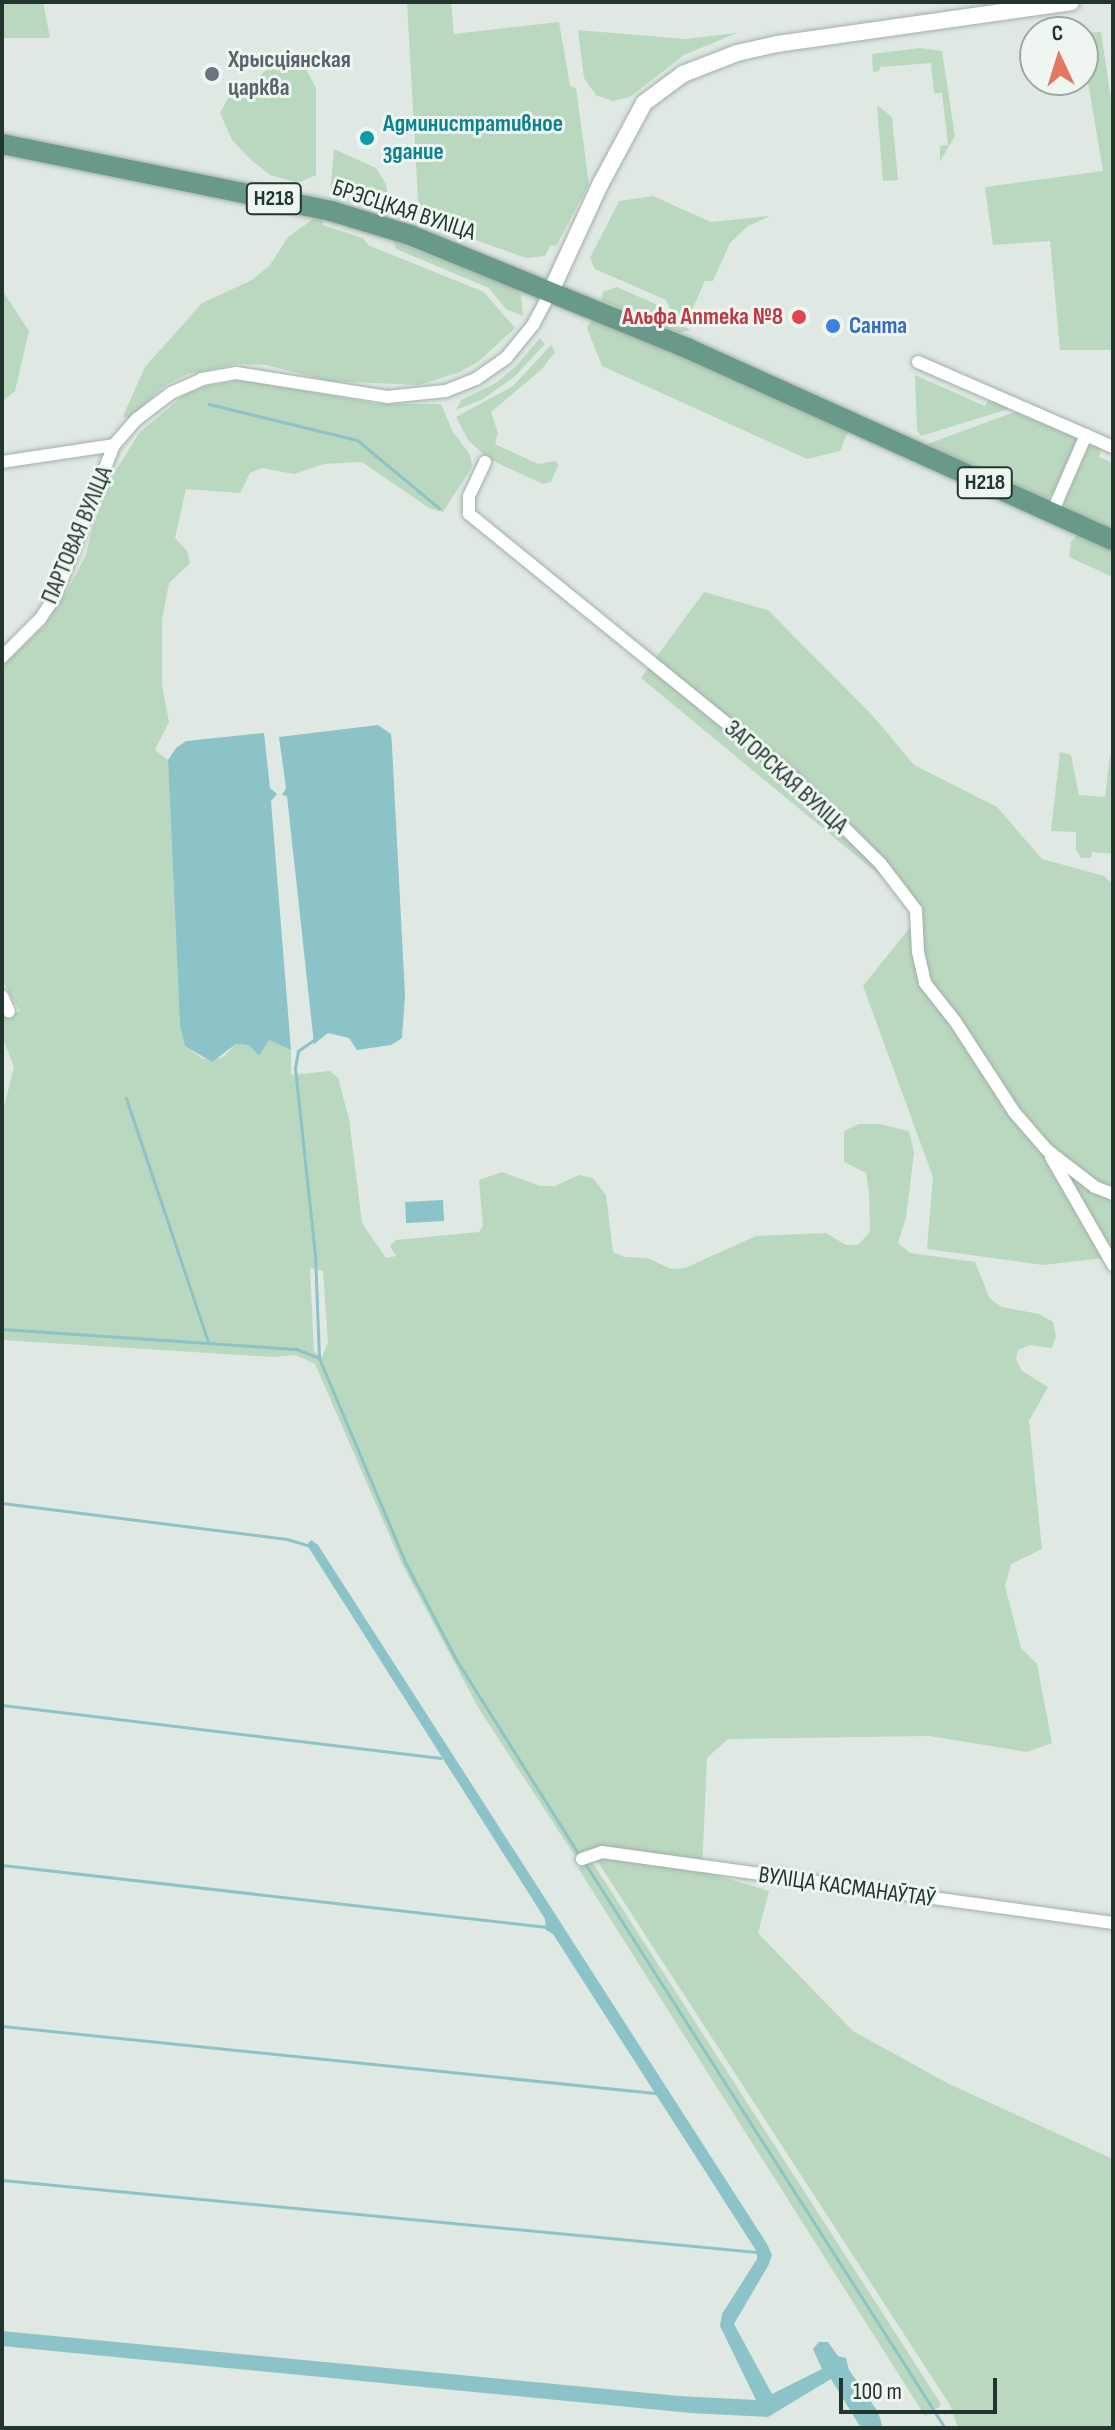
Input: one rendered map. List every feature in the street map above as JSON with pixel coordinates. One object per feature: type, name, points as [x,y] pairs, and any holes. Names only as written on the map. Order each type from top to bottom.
[{"type":"main road","name":"БРЭСЦКАЯ ВУЛІЦА","points":[[2,144],[346,214],[410,235],[551,291],[1113,540]]},
{"type":"street","points":[[2,462],[114,445],[137,419],[171,393],[202,379],[236,373],[387,397],[453,389],[476,379],[506,358],[533,325],[595,194],[644,103],[683,74],[737,53],[777,44],[1071,2]]},
{"type":"street","points":[[918,362],[1113,447]]},
{"type":"street","points":[[1052,513],[1086,435]]},
{"type":"street","name":"ПАРТОВАЯ ВУЛІЦА","points":[[2,657],[40,619],[56,595],[114,445]]},
{"type":"street","name":"ЗАГОРСКАЯ ВУЛІЦА","points":[[485,462],[469,496],[469,514],[797,781],[880,863],[901,889],[916,910],[918,952],[925,983],[955,1021],[1014,1112],[1047,1150],[1113,1265]]},
{"type":"street","points":[[2,996],[9,1012]]},
{"type":"street","name":"ЗАГОРСКАЯ ВУЛІЦА","points":[[1047,1150],[1095,1187],[1113,1194]]},
{"type":"street","name":"ВУЛІЦА КАСМАНАЎТАЎ","points":[[582,1859],[602,1852],[1113,1923]]},
{"type":"green space","points":[[2,2],[43,2],[50,38],[2,38]]},
{"type":"green space","points":[[407,2],[451,2],[454,34],[559,22],[570,86],[576,88],[589,184],[556,246],[551,245],[545,256],[526,258],[425,222],[419,217]]},
{"type":"green space","points":[[578,30],[685,39],[737,33],[684,55],[630,97],[613,101],[596,95],[584,78]]},
{"type":"green space","points":[[1099,32],[1113,112],[1113,350],[1060,350],[1050,241],[993,245],[985,187],[1103,171],[1090,96],[1099,96]]},
{"type":"green space","points":[[920,48],[942,51],[955,136],[940,161],[940,146],[948,145],[942,93],[934,93],[931,63],[880,67],[879,71],[873,72],[872,54]]},
{"type":"green space","points":[[274,62],[292,62],[306,69],[316,88],[316,175],[298,183],[270,175],[251,160],[232,140],[220,113],[231,93],[249,87]]},
{"type":"green space","points":[[877,105],[892,117],[898,180],[883,181]]},
{"type":"green space","points":[[334,149],[376,168],[386,184],[388,198],[330,195]]},
{"type":"green space","points":[[653,196],[711,222],[770,216],[748,226],[730,243],[713,281],[705,281],[688,319],[672,313],[666,300],[595,269],[590,258],[619,201]]},
{"type":"green space","points":[[316,217],[324,218],[322,225],[363,238],[368,245],[484,292],[515,328],[478,362],[460,372],[419,385],[328,381],[266,365],[236,364],[188,374],[164,386],[128,419],[123,416],[145,367],[202,303],[252,280],[270,265],[288,237]]},
{"type":"green space","points":[[393,241],[516,289],[521,294],[523,316],[506,309],[489,288],[396,249]]},
{"type":"green space","points":[[617,287],[660,306],[665,318],[691,330],[680,333],[601,300],[603,292]]},
{"type":"green space","points":[[2,290],[29,331],[15,391],[2,402]]},
{"type":"green space","points":[[593,318],[849,429],[840,451],[807,459],[602,366],[587,328]]},
{"type":"green space","points":[[540,338],[545,344],[514,377],[483,399],[456,410],[461,400],[496,383],[516,366]]},
{"type":"green space","points":[[551,345],[555,352],[542,369],[491,412],[498,433],[495,444],[538,464],[556,461],[558,466],[551,482],[543,484],[489,459],[468,440],[456,417],[513,386]]},
{"type":"green space","points":[[915,375],[985,406],[989,399],[1012,408],[921,436],[917,430]]},
{"type":"green space","points":[[243,380],[379,404],[441,404],[453,432],[470,455],[472,467],[443,512],[429,508],[362,462],[324,464],[294,474],[262,468],[250,473],[240,493],[186,489],[175,538],[187,551],[190,563],[169,583],[162,620],[162,685],[169,722],[155,750],[168,760],[180,1027],[185,1046],[203,1059],[222,1058],[236,1044],[249,1045],[269,1040],[291,1050],[291,1075],[330,1071],[338,1078],[349,1119],[362,1223],[386,1258],[396,1256],[390,1246],[396,1240],[479,1232],[483,1226],[479,1180],[502,1172],[540,1186],[555,1186],[579,1175],[593,1178],[606,1195],[613,1252],[624,1257],[647,1258],[671,1269],[685,1268],[756,1236],[826,1233],[846,1245],[858,1245],[870,1232],[869,1192],[866,1173],[844,1162],[844,1131],[859,1124],[879,1124],[909,1131],[914,1152],[906,1218],[898,1243],[910,1253],[975,1262],[990,1299],[1002,1307],[1039,1314],[1053,1322],[1056,1336],[1052,1348],[1030,1345],[1018,1350],[1016,1359],[1022,1371],[1048,1387],[1029,1421],[1042,1549],[1011,1564],[1005,1586],[1021,1648],[1037,1664],[1052,1743],[1027,1752],[930,1736],[728,1739],[707,1758],[702,1871],[769,1891],[758,1933],[853,2031],[949,2084],[1113,2159],[1113,2428],[958,2428],[950,2405],[596,1859],[577,1859],[479,1709],[402,1564],[315,1364],[296,1355],[273,1357],[2,1340],[2,1115],[14,1067],[2,1036],[2,1018],[20,1011],[2,980],[2,666],[45,625],[66,593],[86,555],[92,529],[114,473],[140,432],[184,395],[206,386]],"holes":[[[310,1268],[323,1271],[328,1343],[322,1357],[314,1352]]]},
{"type":"green space","points":[[1020,410],[1076,438],[1078,445],[1055,492],[1046,499],[1037,500],[922,446]]},
{"type":"green space","points":[[1096,444],[1101,449],[1099,457],[1113,463],[1113,533],[1065,509],[1064,497],[1087,447]]},
{"type":"green space","points":[[1077,535],[1113,552],[1113,577],[1069,557],[1071,542]]},
{"type":"green space","points":[[704,592],[768,610],[872,715],[914,765],[997,807],[1042,859],[1104,876],[1113,885],[1113,1257],[1043,1265],[927,1249],[933,1177],[863,986],[923,911],[641,678]]},
{"type":"green space","points":[[1060,752],[1071,755],[1079,795],[1105,797],[1110,755],[1113,755],[1113,854],[1092,852],[1091,858],[1081,858],[1076,850],[1076,832],[1051,831]]},
{"type":"green space","points":[[591,1860],[941,2404],[925,2416],[578,1868]]},
{"type":"water","points":[[378,725],[391,734],[405,995],[402,1038],[391,1045],[357,1050],[349,1038],[328,1033],[314,1044],[287,796],[282,795],[286,788],[279,737]]},
{"type":"water","points":[[264,733],[270,788],[277,794],[271,801],[291,1050],[269,1040],[259,1056],[249,1045],[236,1044],[212,1062],[185,1046],[180,1027],[168,760],[176,748],[186,741]]},
{"type":"water","points":[[443,1200],[444,1221],[406,1223],[405,1202]]},
{"type":"water","points":[[311,1540],[318,1545],[767,2244],[772,2255],[768,2266],[734,2324],[772,2394],[822,2369],[813,2349],[819,2342],[828,2342],[838,2356],[846,2358],[849,2370],[878,2412],[883,2428],[861,2428],[831,2379],[768,2417],[691,2413],[2,2346],[2,2331],[679,2396],[756,2400],[720,2326],[722,2314],[757,2259],[757,2252],[553,1934],[546,1930],[545,1919],[307,1545]]},
{"type":"waterway","points":[[209,404],[357,440],[439,508]]},
{"type":"waterway","points":[[315,1039],[298,1051],[295,1068],[315,1254],[319,1358],[406,1564],[457,1661],[580,1856]]},
{"type":"waterway","points":[[126,1098],[208,1341]]},
{"type":"waterway","points":[[2,1329],[296,1349],[319,1358]]},
{"type":"waterway","points":[[2,1503],[287,1539],[307,1545]]},
{"type":"waterway","points":[[2,1705],[441,1758]]},
{"type":"waterway","points":[[584,1862],[945,2428]]},
{"type":"waterway","points":[[2,1865],[546,1927]]},
{"type":"waterway","points":[[2,2026],[655,2093]]},
{"type":"waterway","points":[[2,2180],[757,2252]]},
{"type":"place","name":"Хрысціянская царква","points":[[212,74]]},
{"type":"place","name":"Административное здание","points":[[367,138]]},
{"type":"place","name":"Альфа Аптека №8","points":[[799,317]]},
{"type":"place","name":"Санта","points":[[833,326]]}]
